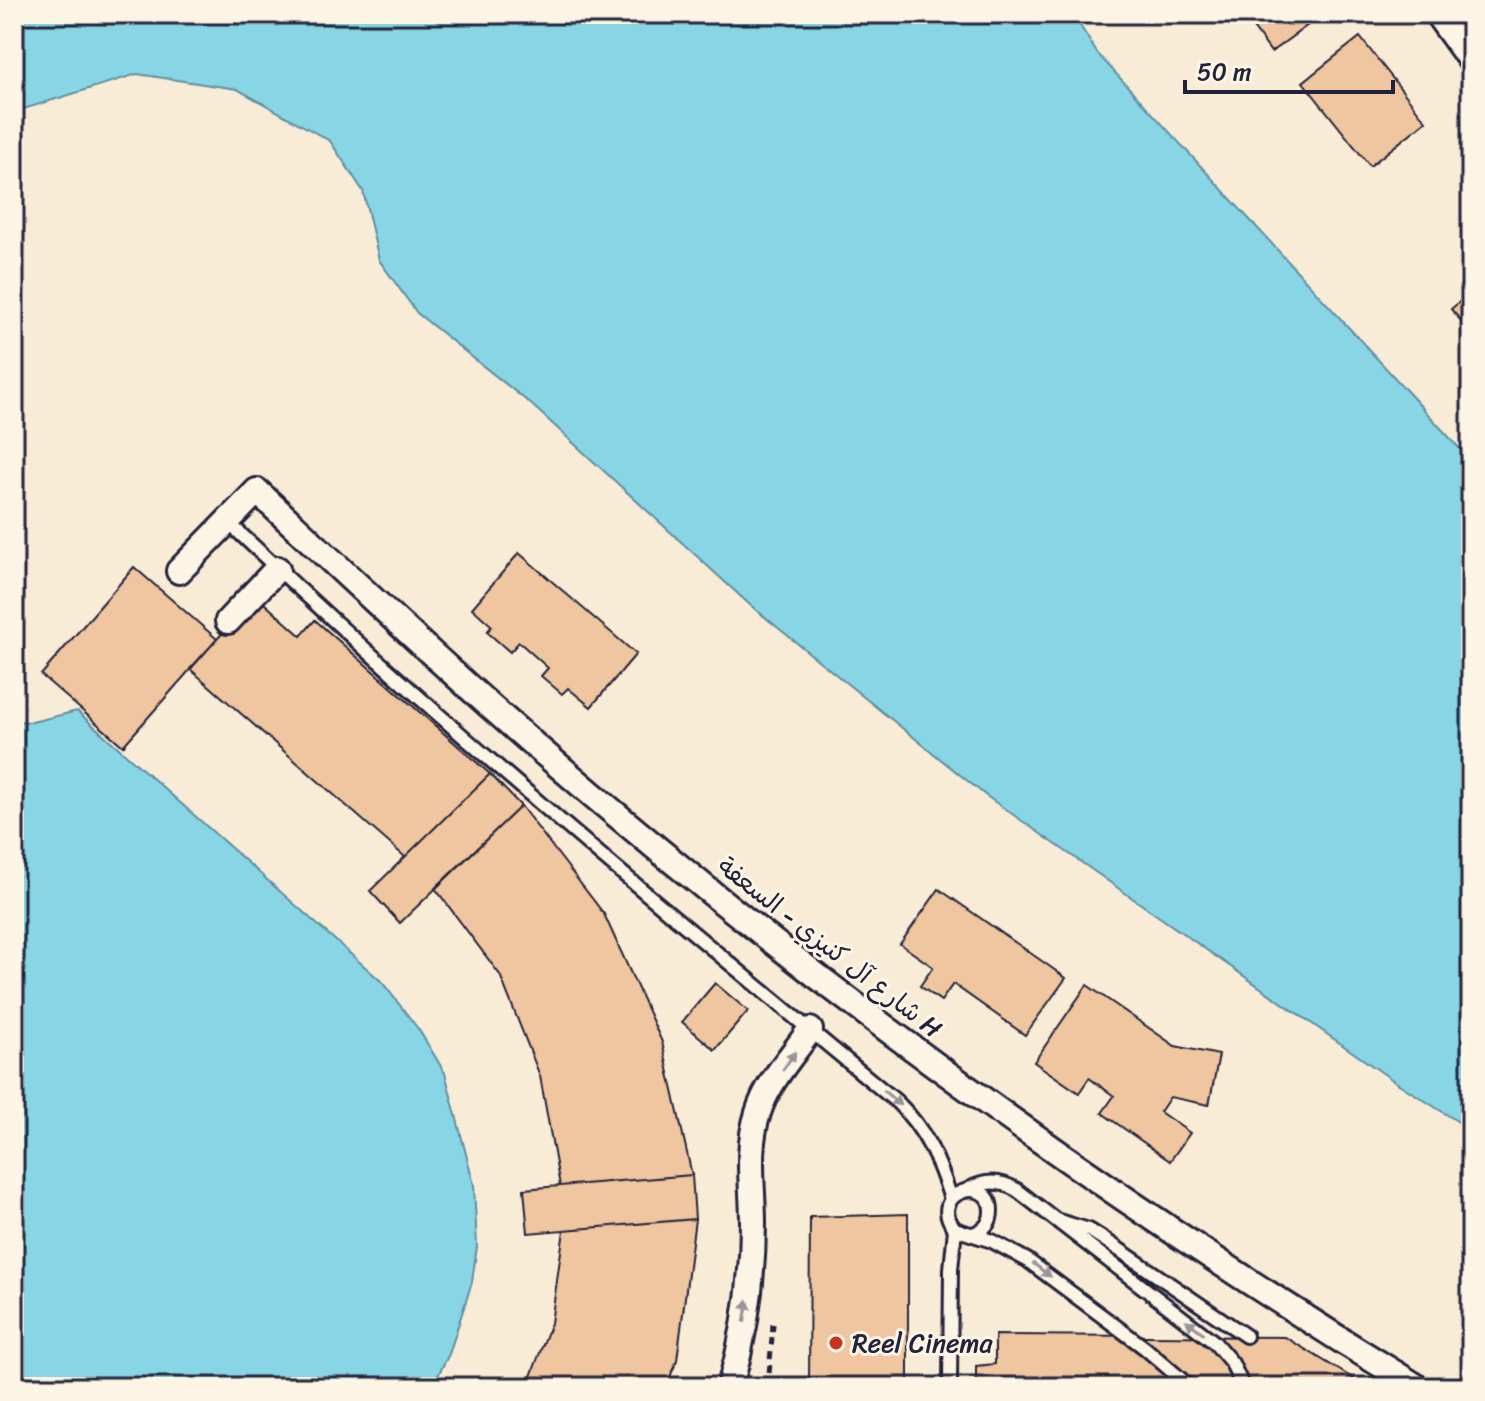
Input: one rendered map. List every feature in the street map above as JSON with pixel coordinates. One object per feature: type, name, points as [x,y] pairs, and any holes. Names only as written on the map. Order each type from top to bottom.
[{"type":"street","points":[[1437,14],[1471,61]]},
{"type":"street","name":"شارع آل كنيزي - السعفة H","points":[[227,521],[257,491],[492,708],[682,867],[851,1001],[1101,1182],[1229,1268],[1417,1387]]},
{"type":"street","points":[[179,571],[227,521]]},
{"type":"street","points":[[228,621],[277,569]]},
{"type":"street","points":[[730,1387],[745,1321],[751,1272],[753,1223],[750,1152],[753,1130],[768,1090],[810,1030]]},
{"type":"lane","points":[[227,521],[531,796],[911,1115],[933,1147],[951,1199]]},
{"type":"lane","points":[[950,1387],[951,1269],[955,1229],[947,1215],[951,1199],[958,1192],[987,1182],[1008,1185],[1214,1342],[1232,1363],[1243,1387]]},
{"type":"lane","points":[[967,1190],[977,1191],[990,1204],[989,1223],[973,1234]]},
{"type":"lane","points":[[1052,1219],[1071,1223],[1105,1240],[1246,1336]]},
{"type":"lane","points":[[955,1229],[973,1234],[1027,1260],[1145,1348],[1190,1387]]},
{"type":"water","points":[[14,14],[1073,14],[1097,53],[1471,461],[1471,1130],[1394,1081],[985,795],[750,605],[532,405],[417,313],[379,260],[363,191],[330,141],[237,89],[137,74],[14,112]]},
{"type":"water","points":[[77,711],[382,982],[419,1030],[445,1073],[474,1185],[477,1246],[472,1282],[449,1354],[432,1387],[14,1387],[14,721],[32,722]]},
{"type":"building","points":[[1243,14],[1323,14],[1271,52]]},
{"type":"building","points":[[1360,37],[1426,121],[1370,166],[1303,82]]},
{"type":"building","points":[[1471,292],[1471,333],[1451,309]]},
{"type":"building","points":[[519,553],[636,654],[591,707],[568,688],[562,694],[541,676],[548,668],[519,642],[510,652],[487,632],[492,626],[472,608]]},
{"type":"building","points":[[134,567],[217,639],[123,746],[41,675]]},
{"type":"building","points":[[256,596],[301,636],[315,620],[490,774],[405,857],[190,669]]},
{"type":"building","points":[[490,774],[521,806],[400,923],[370,891]]},
{"type":"building","points":[[521,806],[604,914],[662,1042],[692,1175],[560,1186],[540,1076],[500,975],[435,888]]},
{"type":"building","points":[[939,889],[1066,978],[1025,1035],[953,984],[941,1001],[920,986],[933,967],[900,944]]},
{"type":"building","points":[[715,983],[748,1011],[715,1050],[682,1022]]},
{"type":"building","points":[[1087,985],[1175,1046],[1219,1055],[1209,1105],[1170,1097],[1160,1112],[1190,1133],[1170,1161],[1102,1113],[1114,1096],[1089,1078],[1079,1093],[1034,1062]]},
{"type":"building","points":[[692,1175],[695,1219],[528,1233],[524,1189]]},
{"type":"building","points":[[908,1214],[908,1387],[809,1387],[810,1217]]},
{"type":"building","points":[[695,1219],[677,1360],[666,1387],[527,1387],[551,1323],[564,1230]]},
{"type":"building","points":[[995,1335],[1285,1337],[1367,1387],[976,1387],[976,1366],[995,1364]]},
{"type":"place","name":"Reel Cinema","points":[[836,1343]]}]
